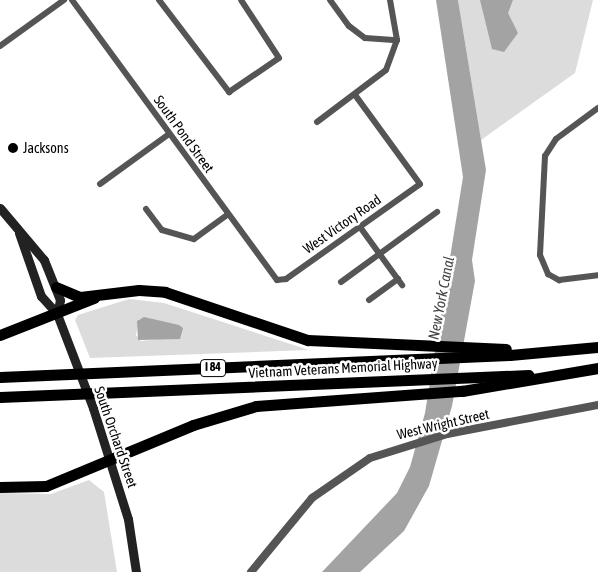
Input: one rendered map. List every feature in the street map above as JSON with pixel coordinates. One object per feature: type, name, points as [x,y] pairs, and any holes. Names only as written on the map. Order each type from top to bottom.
[{"type":"highway","points":[[56,287],[70,295],[99,296],[152,290],[286,336],[333,343],[428,345],[467,351],[555,352],[598,346]]},
{"type":"highway","points":[[0,336],[99,296]]},
{"type":"highway","name":"Vietnam Veterans Memorial Highway","points":[[0,377],[426,358],[467,351]]},
{"type":"highway","points":[[0,487],[46,486],[111,463],[193,425],[256,406],[462,391],[598,368]]},
{"type":"highway","name":"Vietnam Veterans Memorial Highway","points":[[0,397],[464,378],[598,368]]},
{"type":"main road","name":"South Orchard Street","points":[[0,208],[19,233],[44,303],[57,314],[111,463],[132,533],[136,572]]},
{"type":"main road","name":"South Orchard Street","points":[[19,233],[31,240],[56,287],[61,305],[57,314]]},
{"type":"street","points":[[1,44],[64,0]]},
{"type":"street","name":"South Pond Street","points":[[72,0],[227,215],[277,280]]},
{"type":"street","points":[[158,0],[229,92],[279,58],[241,0]]},
{"type":"street","points":[[330,0],[349,26],[365,38],[397,40]]},
{"type":"street","points":[[317,122],[386,70],[397,40],[390,0]]},
{"type":"street","name":"West Victory Road","points":[[277,280],[286,279],[420,184],[355,94]]},
{"type":"street","points":[[598,108],[556,139],[545,156],[540,255],[548,274],[569,280],[598,276]]},
{"type":"street","points":[[100,184],[169,134]]},
{"type":"street","points":[[146,209],[162,230],[194,239],[227,215]]},
{"type":"street","points":[[341,282],[437,212]]},
{"type":"street","points":[[360,227],[400,282],[369,300]]},
{"type":"street","name":"West Wright Street","points":[[251,572],[295,516],[330,483],[370,458],[415,442],[447,434],[598,405]]},
{"type":"shaded area","points":[[436,0],[458,0],[486,170],[472,260],[475,281],[452,406],[429,486],[404,531],[360,572],[322,572],[397,493],[410,467],[425,413],[463,177]]},
{"type":"shaded area","points":[[458,0],[593,0],[575,73],[481,140]]},
{"type":"shaded area","points":[[480,0],[513,0],[508,13],[518,33],[504,52],[492,49]]},
{"type":"shaded area","points":[[129,299],[164,303],[309,350],[90,358],[75,320],[78,315]],"holes":[[[139,319],[174,326],[171,337],[141,341],[136,335]]]},
{"type":"shaded area","points":[[144,317],[179,325],[183,328],[180,339],[138,340],[137,321]]},
{"type":"shaded area","points":[[89,480],[104,492],[117,572],[0,572],[0,493],[51,494]]},
{"type":"place","name":"Jacksons","points":[[13,148]]},
{"type":"water label","name":"New York Canal","points":[[441,298]]}]
